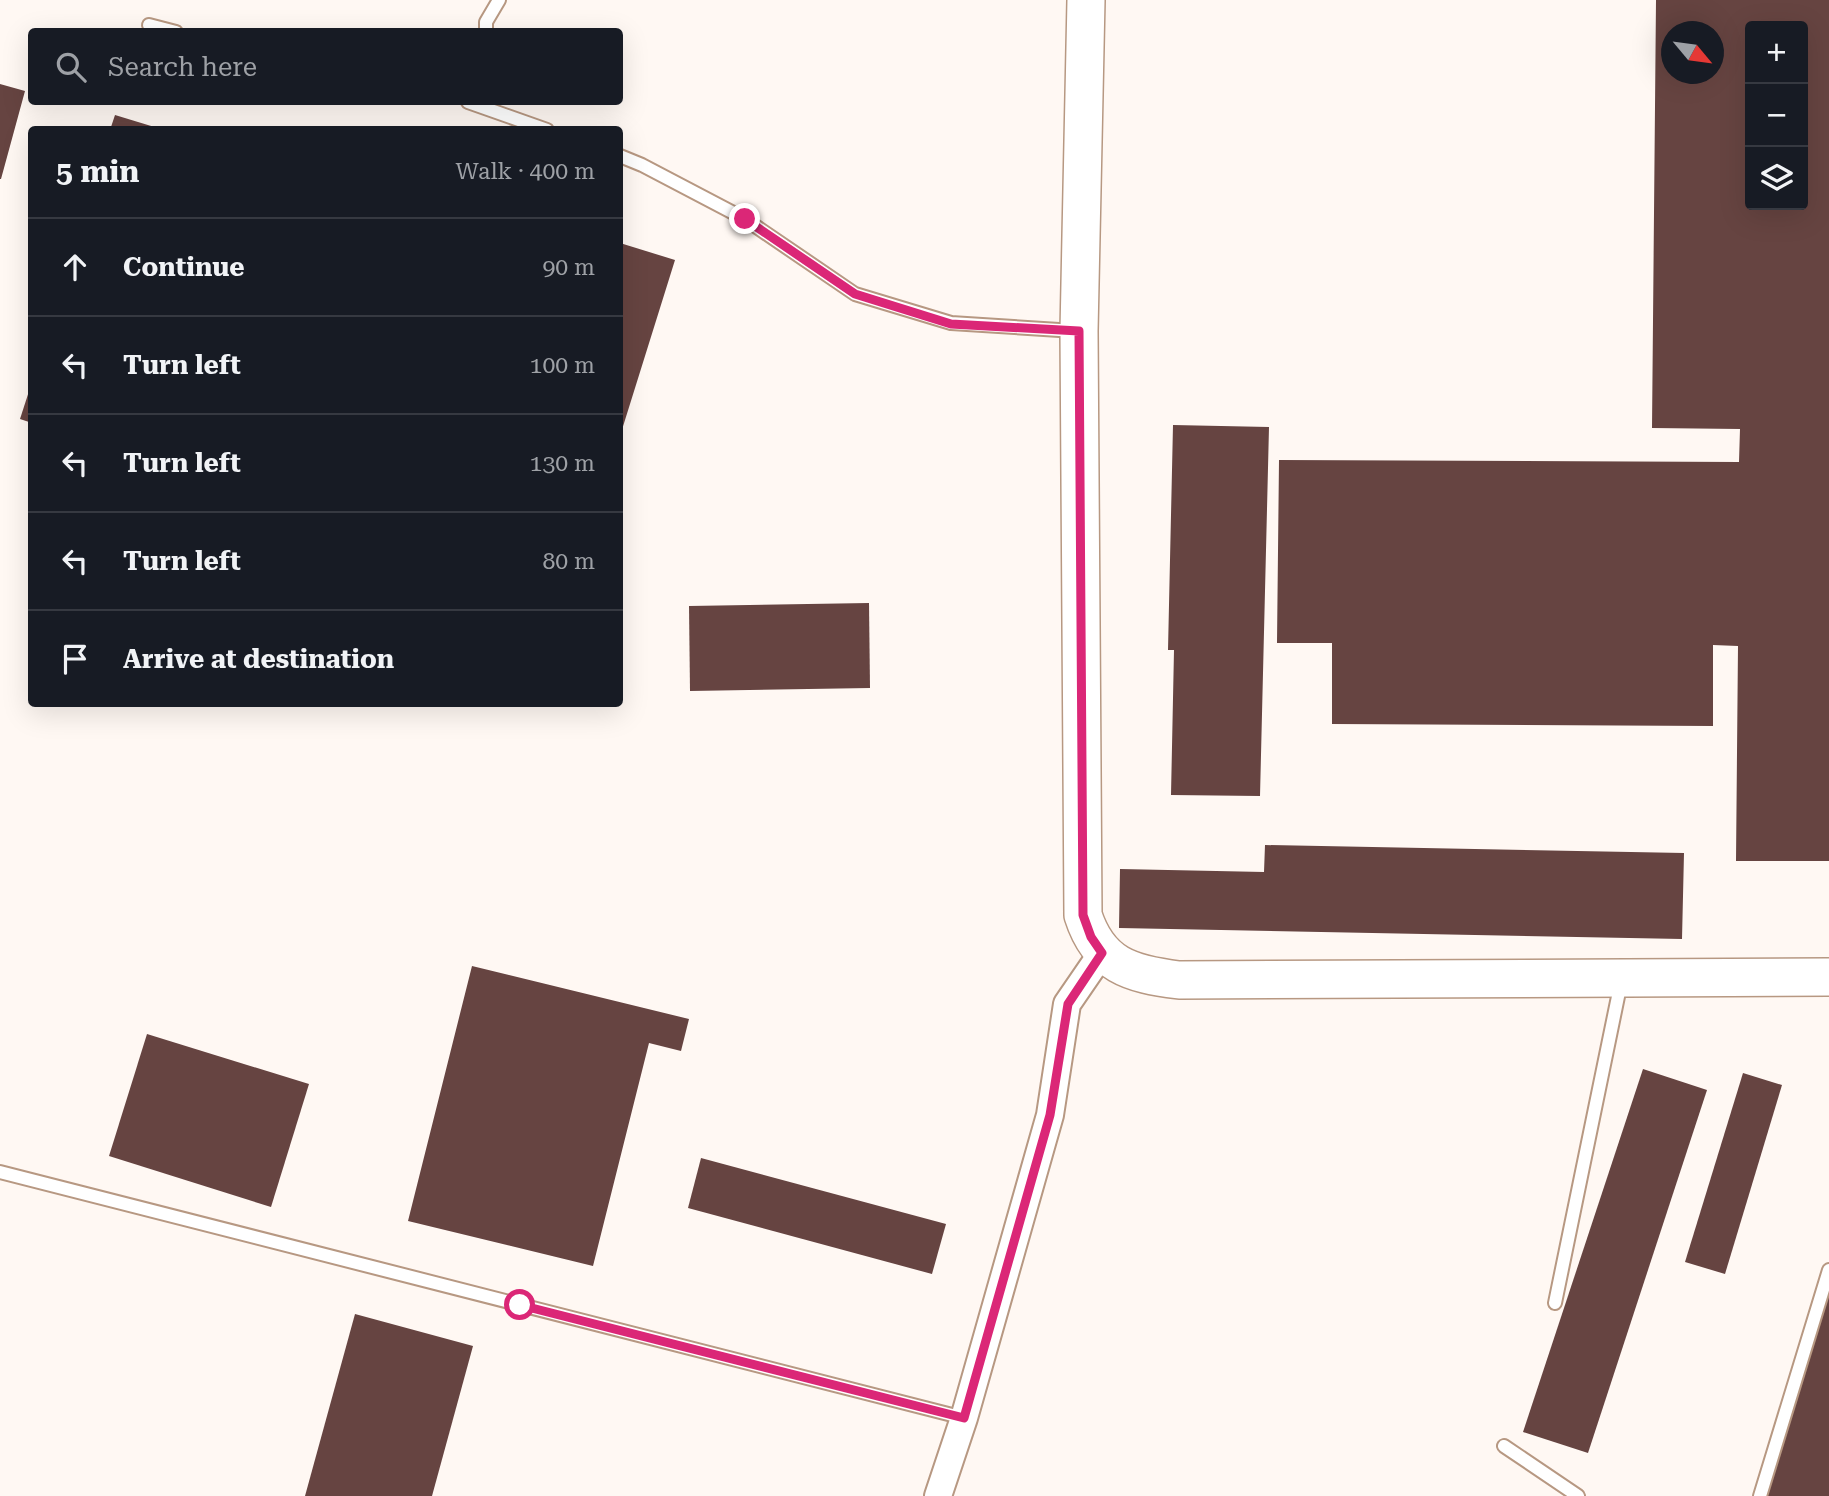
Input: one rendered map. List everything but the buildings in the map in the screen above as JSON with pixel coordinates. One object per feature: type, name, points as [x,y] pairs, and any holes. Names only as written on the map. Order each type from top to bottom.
[{"type":"main road","points":[[1086,0],[1079,331],[1083,915],[1091,937],[1102,953],[1145,975],[1179,980],[1829,977]]},
{"type":"street","points":[[938,1496],[964,1418],[1050,1115],[1068,1004],[1102,953]]},
{"type":"lane","points":[[485,28],[499,0]]},
{"type":"lane","points":[[149,25],[161,28]]},
{"type":"lane","points":[[483,105],[537,126]]},
{"type":"lane","points":[[623,158],[745,219],[855,294],[951,324],[1079,331]]},
{"type":"lane","points":[[1555,1303],[1622,978]]},
{"type":"lane","points":[[0,1172],[964,1418]]},
{"type":"lane","points":[[1760,1496],[1829,1269]]},
{"type":"lane","points":[[1504,1446],[1578,1496]]},
{"type":"route","points":[[520,1305],[964,1418],[1050,1115],[1068,1004],[1102,953],[1091,937],[1083,915],[1079,331],[951,324],[855,294],[745,219]]}]
